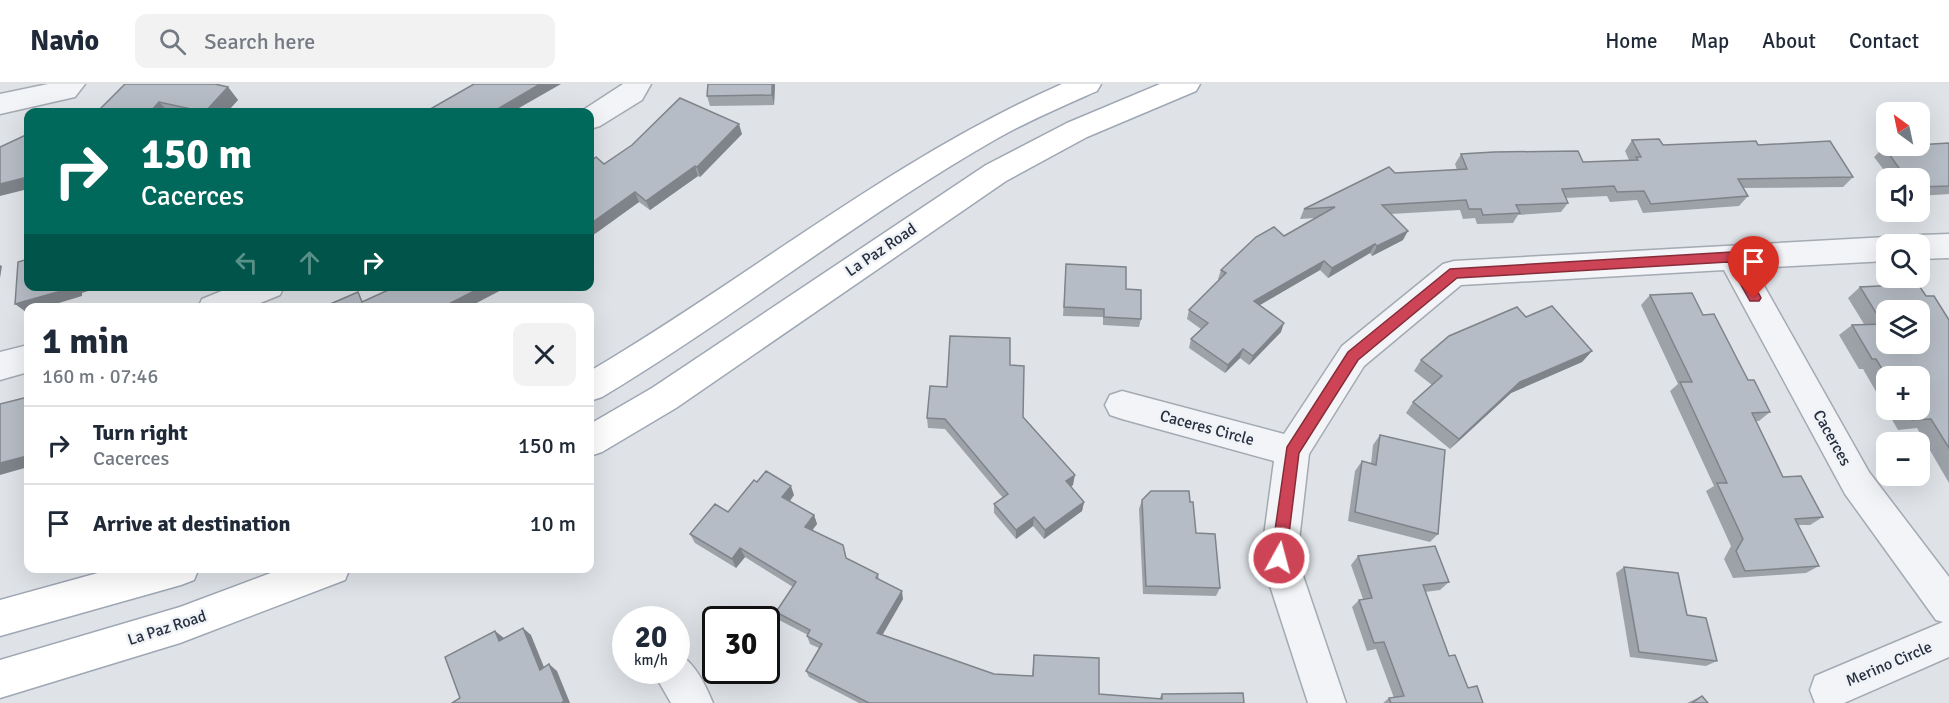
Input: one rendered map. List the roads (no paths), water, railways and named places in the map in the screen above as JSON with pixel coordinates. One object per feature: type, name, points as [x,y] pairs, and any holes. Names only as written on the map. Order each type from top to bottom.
[{"type":"main road","points":[[594,385],[654,351],[903,183],[974,139],[1087,84]]},
{"type":"main road","name":"La Paz Road","points":[[594,439],[664,398],[996,173],[1152,90],[1186,84]]},
{"type":"main road","points":[[0,618],[163,573]]},
{"type":"main road","name":"La Paz Road","points":[[0,679],[180,626],[319,573]]},
{"type":"street","points":[[594,117],[632,93],[637,84]]},
{"type":"street","points":[[0,104],[68,87]]},
{"type":"street","points":[[1930,247],[1949,246]]},
{"type":"street","points":[[1327,703],[1279,558],[1292,451],[1353,356],[1454,273],[1876,250]]},
{"type":"street","name":"Cacerces","points":[[1732,257],[1857,483],[1949,607]]},
{"type":"street","points":[[226,303],[256,291]]},
{"type":"street","points":[[0,366],[24,360]]},
{"type":"street","name":"Caceres Circle","points":[[1122,405],[1292,451]]},
{"type":"street","name":"Merino Circle","points":[[1829,690],[1949,638]]},
{"type":"street","points":[[681,684],[694,703]]}]
